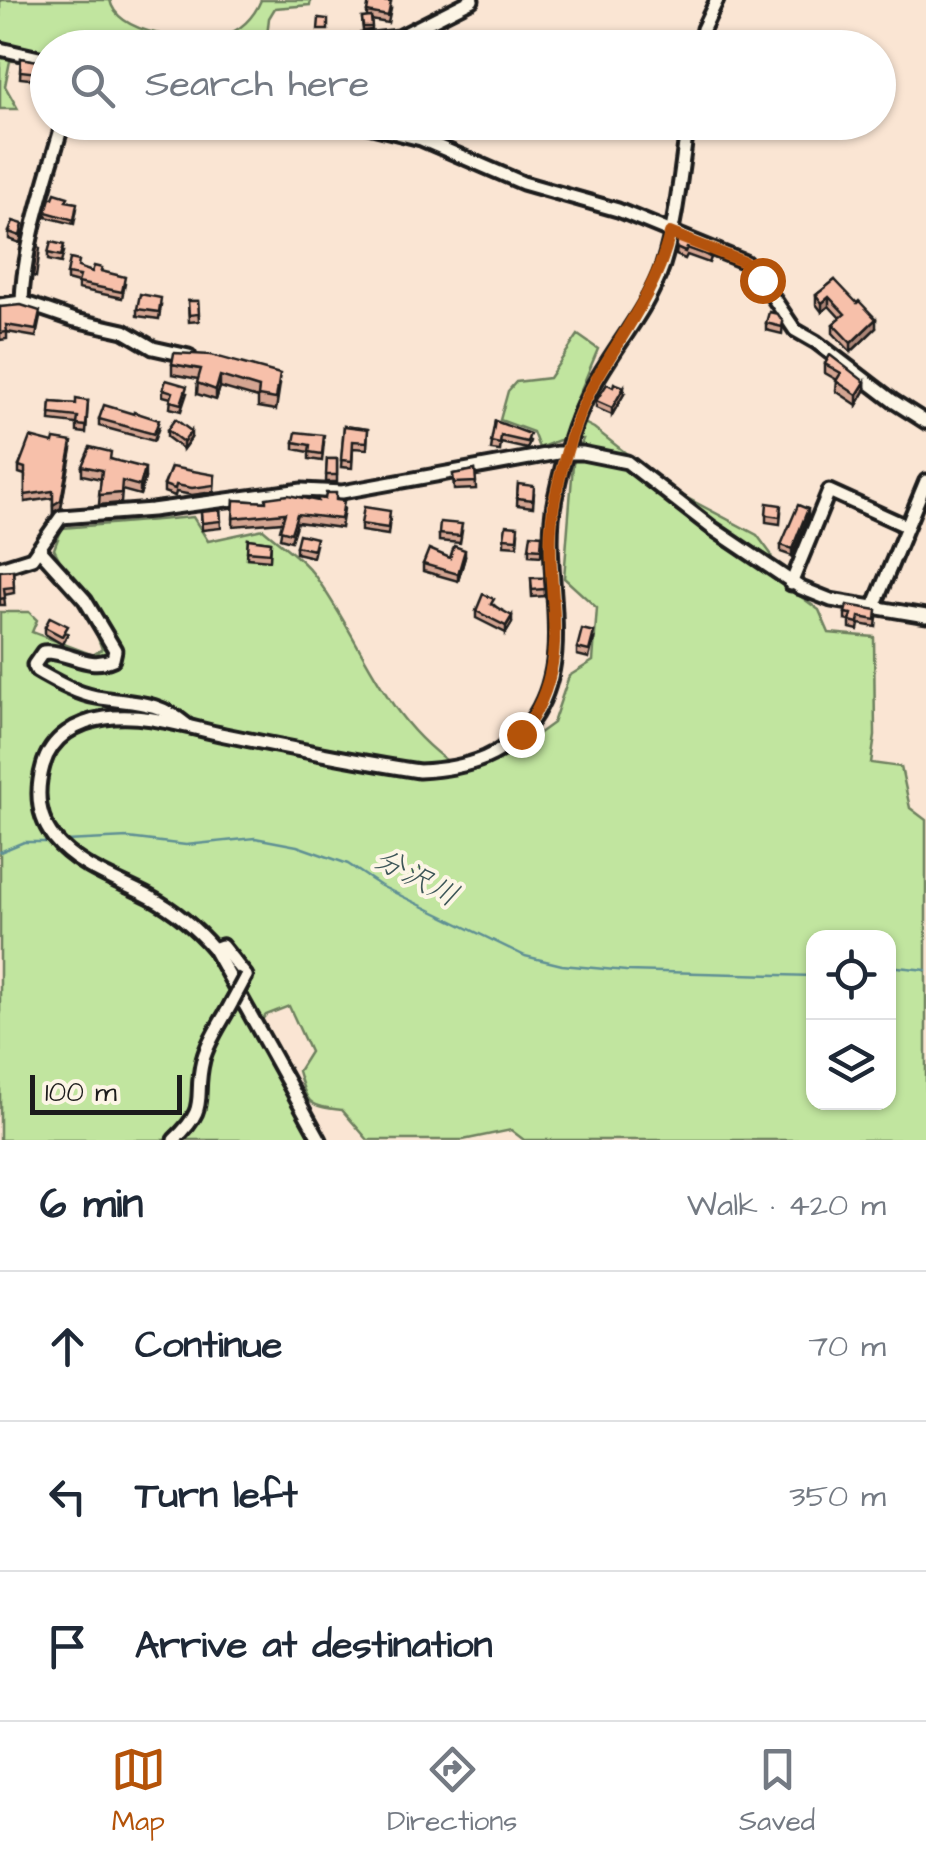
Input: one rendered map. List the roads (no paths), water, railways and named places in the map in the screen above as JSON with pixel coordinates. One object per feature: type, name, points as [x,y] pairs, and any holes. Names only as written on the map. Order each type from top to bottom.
[{"type":"street","points":[[413,30],[472,0]]},
{"type":"street","points":[[702,30],[717,0]]},
{"type":"street","points":[[0,49],[30,56]]},
{"type":"street","points":[[22,302],[22,284],[58,140]]},
{"type":"street","points":[[423,140],[523,183],[618,210],[744,262],[762,280],[794,330],[926,422]]},
{"type":"street","points":[[320,1140],[214,949],[192,924],[73,856],[51,834],[38,801],[44,759],[70,730],[107,718],[187,726],[419,771],[449,770],[481,761],[508,746],[536,715],[547,693],[556,650],[550,556],[554,504],[565,452],[589,392],[649,295],[662,265],[685,140]]},
{"type":"street","points":[[0,306],[22,302],[124,331],[153,348],[198,356]]},
{"type":"street","points":[[0,568],[20,564],[39,550],[61,517],[166,509],[302,490],[342,492],[565,452],[627,462],[673,500],[792,584],[831,600],[926,616]]},
{"type":"street","points":[[873,608],[926,481]]},
{"type":"street","points":[[792,584],[829,491],[906,526]]},
{"type":"street","points":[[39,550],[85,600],[116,650],[113,659],[97,664],[43,652],[34,665],[37,671],[94,697],[148,702],[172,713],[187,726]]},
{"type":"street","points":[[174,1140],[201,1104],[203,1058],[246,976],[222,946],[214,949]]},
{"type":"waterway","name":"分沢川","points":[[65,841],[128,838],[186,845],[255,838],[297,846],[348,864],[381,886],[525,956],[562,965],[626,971],[806,976]]},
{"type":"waterway","name":"分沢川","points":[[0,852],[24,842],[52,842]]},
{"type":"waterway","name":"分沢川","points":[[896,967],[926,970]]}]
